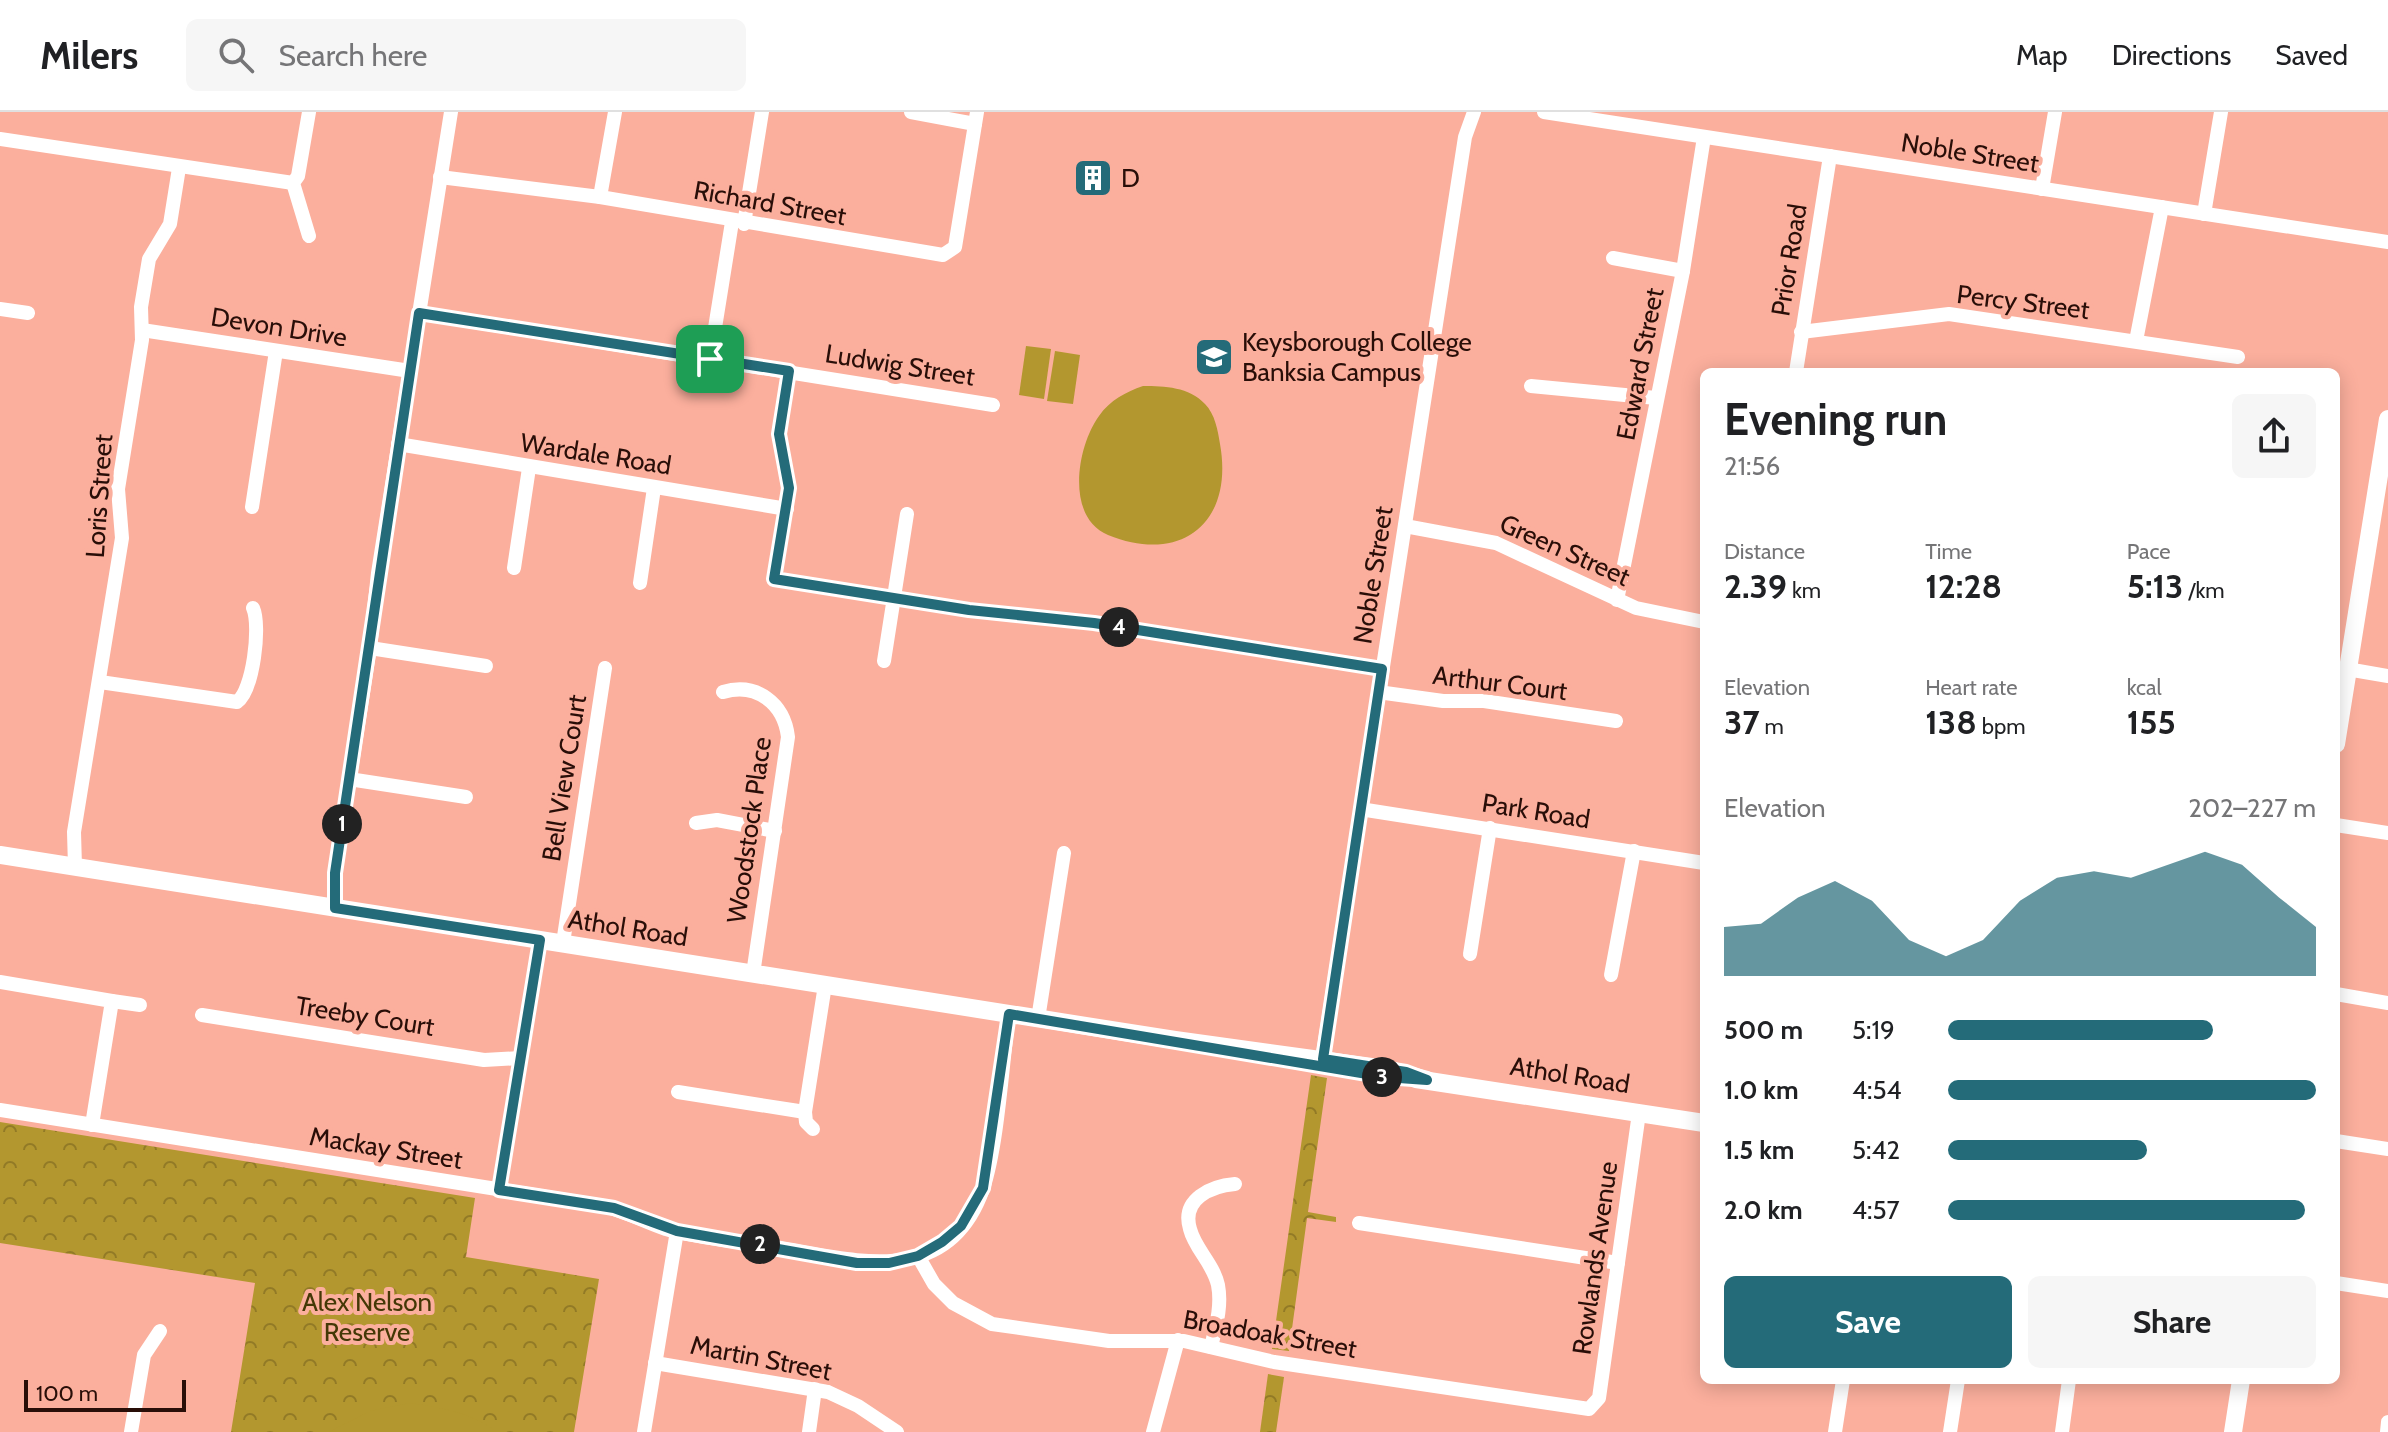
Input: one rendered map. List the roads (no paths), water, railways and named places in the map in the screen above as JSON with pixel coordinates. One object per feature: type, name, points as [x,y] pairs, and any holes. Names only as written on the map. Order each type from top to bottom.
[{"type":"main road","points":[[2340,717],[2347,669],[2343,647],[2388,419]]},
{"type":"main road","name":"Athol Road","points":[[0,855],[1700,1122]]},
{"type":"main road","points":[[2233,1432],[2240,1384]]},
{"type":"street","points":[[293,183],[298,176],[309,112]]},
{"type":"street","points":[[329,907],[370,648],[376,583],[451,112]]},
{"type":"street","points":[[600,197],[615,112]]},
{"type":"street","points":[[710,359],[762,112]]},
{"type":"street","points":[[911,112],[976,118]]},
{"type":"street","points":[[1464,112],[1474,112]]},
{"type":"street","name":"Noble Street","points":[[1464,112],[1465,137]]},
{"type":"street","name":"Noble Street","points":[[1322,1063],[1465,137],[1474,112]]},
{"type":"street","name":"Noble Street","points":[[1544,112],[2388,242]]},
{"type":"street","points":[[2042,189],[2055,112]]},
{"type":"street","points":[[2204,214],[2221,112]]},
{"type":"street","name":"Richard Street","points":[[440,177],[600,197],[738,223],[943,255],[955,247],[976,118]]},
{"type":"street","name":"Edward Street","points":[[1617,600],[1683,271],[1704,137]]},
{"type":"street","points":[[0,139],[293,183]]},
{"type":"street","name":"Prior Road","points":[[1796,368],[1830,156]]},
{"type":"street","name":"Loris Street","points":[[69,866],[122,538],[118,489],[142,330],[140,314],[149,259],[170,224],[179,168]]},
{"type":"street","points":[[293,183],[309,236]]},
{"type":"street","points":[[2136,341],[2162,207]]},
{"type":"street","points":[[1613,258],[1683,271]]},
{"type":"street","points":[[0,309],[28,313]]},
{"type":"street","name":"Ludwig Street","points":[[419,313],[993,405]]},
{"type":"street","name":"Percy Street","points":[[1801,332],[1949,314],[2238,357]]},
{"type":"street","name":"Devon Drive","points":[[142,330],[410,371]]},
{"type":"street","points":[[252,507],[276,351]]},
{"type":"street","points":[[789,371],[779,434],[789,488],[774,579],[896,599],[1094,623],[1382,669]]},
{"type":"street","points":[[1531,386],[1656,398]]},
{"type":"street","name":"Wardale Road","points":[[398,444],[787,509]]},
{"type":"street","points":[[514,568],[529,468]]},
{"type":"street","points":[[640,583],[654,488]]},
{"type":"street","points":[[884,661],[907,514]]},
{"type":"street","name":"Green Street","points":[[1405,526],[1496,543],[1617,600],[1657,613],[1700,621]]},
{"type":"street","points":[[100,682],[237,702],[245,696],[249,683],[257,623],[253,608]]},
{"type":"street","points":[[370,648],[486,666]]},
{"type":"street","name":"Bell View Court","points":[[563,943],[605,668]]},
{"type":"street","points":[[2347,669],[2388,676]]},
{"type":"street","name":"Woodstock Place","points":[[723,692],[742,689],[765,696],[778,707],[786,721],[788,744],[753,974]]},
{"type":"street","name":"Arthur Court","points":[[1378,692],[1443,701],[1484,701],[1616,721]]},
{"type":"street","points":[[349,779],[466,797]]},
{"type":"street","name":"Park Road","points":[[1360,809],[1700,862]]},
{"type":"street","points":[[696,823],[717,820],[775,831]]},
{"type":"street","points":[[2340,826],[2388,833]]},
{"type":"street","points":[[1470,954],[1490,828]]},
{"type":"street","points":[[1611,975],[1634,851]]},
{"type":"street","points":[[1038,1019],[1064,853]]},
{"type":"street","points":[[499,1190],[540,940]]},
{"type":"street","points":[[0,982],[140,1005]]},
{"type":"street","points":[[813,1129],[806,1122],[805,1112],[825,985]]},
{"type":"street","points":[[2340,995],[2388,1003]]},
{"type":"street","points":[[92,1125],[112,1001]]},
{"type":"street","name":"Mackay Street","points":[[0,1110],[614,1208],[677,1231],[868,1264],[918,1256],[942,1242],[961,1226],[983,1188],[1009,1014]]},
{"type":"street","name":"Treeby Court","points":[[202,1015],[484,1060],[521,1058]]},
{"type":"street","points":[[678,1092],[805,1112]]},
{"type":"street","name":"Rowlands Avenue","points":[[1594,1407],[1599,1398],[1639,1113]]},
{"type":"street","points":[[2340,1142],[2388,1149]]},
{"type":"street","points":[[1211,1347],[1220,1309],[1218,1288],[1206,1255],[1192,1236],[1189,1216],[1191,1206],[1201,1195],[1235,1184]]},
{"type":"street","points":[[1359,1223],[1618,1263]]},
{"type":"street","points":[[644,1432],[677,1231]]},
{"type":"street","name":"Broadoak Street","points":[[918,1256],[934,1284],[953,1303],[992,1324],[1109,1341],[1178,1340],[1315,1368],[1583,1410],[1594,1407]]},
{"type":"street","points":[[2340,1284],[2388,1291]]},
{"type":"street","points":[[131,1432],[144,1355],[160,1331]]},
{"type":"street","points":[[1153,1432],[1178,1340]]},
{"type":"street","name":"Martin Street","points":[[655,1363],[815,1389],[858,1406],[897,1432]]},
{"type":"street","points":[[1835,1432],[1842,1384]]},
{"type":"street","points":[[1950,1432],[1957,1384]]},
{"type":"street","points":[[2062,1432],[2068,1384]]},
{"type":"street","points":[[809,1432],[815,1389]]},
{"type":"street","points":[[2387,1432],[2388,1422]]},
{"type":"place","name":"D","points":[[1093,178]]},
{"type":"place","name":"Keysborough College Banksia Campus","points":[[1214,357]]},
{"type":"park label","name":"Alex Nelson Reserve","points":[[367,1317]]}]
